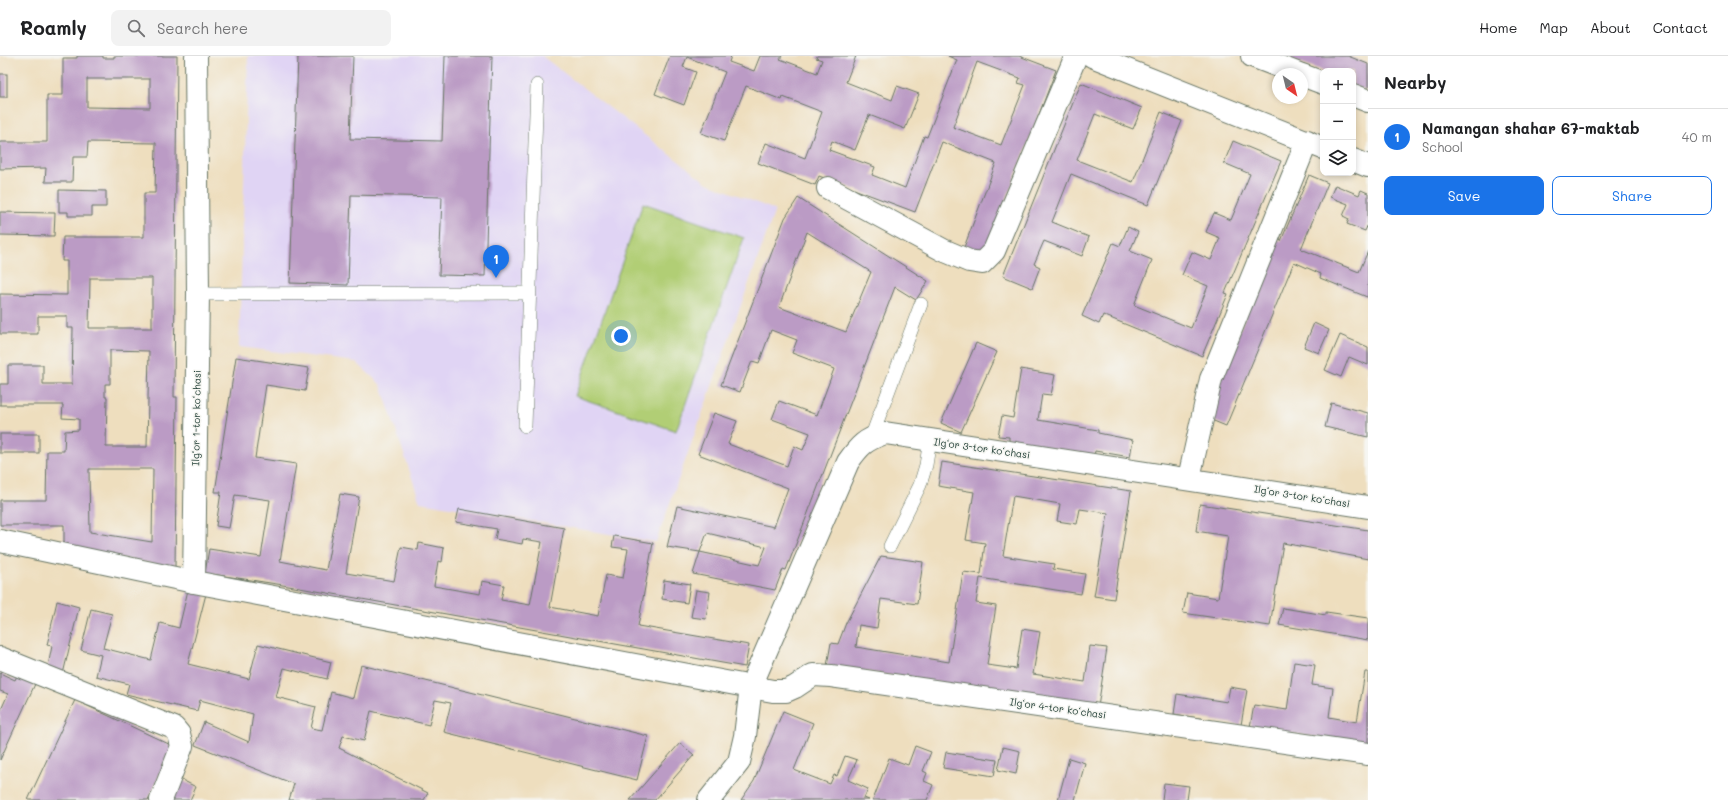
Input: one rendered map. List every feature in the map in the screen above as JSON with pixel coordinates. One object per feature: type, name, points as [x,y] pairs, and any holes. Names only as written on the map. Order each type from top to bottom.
[{"type":"street","name":"Ilgʻor 1-tor koʻchasi","points":[[194,582],[198,294],[196,56]]},
{"type":"street","points":[[828,188],[943,250],[969,261],[982,263],[994,251],[1076,56]]},
{"type":"street","points":[[1092,56],[1315,145],[1211,379],[1189,478]]},
{"type":"street","points":[[1252,56],[1283,68]]},
{"type":"street","points":[[1308,78],[1320,83]]},
{"type":"street","points":[[1356,96],[1368,101]]},
{"type":"street","points":[[1356,161],[1368,166]]},
{"type":"street","name":"Ilgʻor 3-tor koʻchasi","points":[[709,800],[739,762],[745,736],[751,686],[848,462],[860,445],[871,438],[885,433],[1189,478],[1368,507]]},
{"type":"street","points":[[0,541],[194,582]]},
{"type":"street","name":"Ilgʻor 4-tor koʻchasi","points":[[194,582],[772,691],[786,691],[813,675],[831,676],[1368,754]]},
{"type":"street","points":[[0,658],[174,728],[179,734],[182,746],[161,800]]},
{"type":"lane","points":[[525,426],[537,85]]},
{"type":"lane","points":[[198,294],[529,293]]},
{"type":"lane","points":[[871,438],[921,304]]},
{"type":"lane","points":[[890,546],[920,485],[926,465],[930,440]]},
{"type":"shaded area","points":[[248,56],[542,56],[707,183],[775,210],[656,542],[420,502],[381,385],[356,362],[239,347]]},
{"type":"green space","points":[[643,203],[744,238],[676,431],[575,396]]},
{"type":"building","points":[[77,56],[103,56],[103,58],[114,58],[114,56],[177,56],[174,397],[177,397],[175,568],[64,548],[64,525],[0,525],[0,500],[46,500],[47,451],[64,451],[65,431],[79,430],[79,419],[62,418],[63,405],[0,405],[0,384],[8,384],[8,365],[43,365],[43,384],[72,384],[73,328],[67,328],[67,316],[38,316],[38,334],[0,334],[0,294],[67,295],[67,261],[62,261],[63,237],[144,237],[144,193],[155,193],[156,143],[88,142],[87,157],[73,157],[72,182],[45,182],[46,168],[0,169],[0,142],[47,142],[47,95],[63,95],[63,58],[77,58]],"holes":[[[87,79],[150,79],[150,108],[87,107]],[[90,278],[152,278],[152,328],[89,328]],[[110,350],[149,351],[147,447],[106,447],[107,397],[105,397],[105,384],[110,384]],[[89,469],[153,469],[152,542],[90,532]]]},
{"type":"building","points":[[298,56],[353,56],[350,139],[442,141],[445,56],[492,56],[485,276],[439,275],[442,197],[351,195],[348,285],[290,283]]},
{"type":"building","points":[[670,56],[731,56],[729,62],[754,71],[760,56],[782,56],[780,59],[817,73],[822,60],[816,58],[817,56],[856,56],[846,82],[892,100],[897,86],[919,94],[905,129],[869,115],[855,150],[832,141],[829,150],[875,167],[872,175],[905,188],[924,136],[927,137],[957,60],[948,56],[1019,56],[1056,70],[984,258],[963,250],[996,163],[942,142],[915,212],[819,176],[815,185],[758,163],[766,143],[805,158],[822,112],[783,97],[782,100],[746,86],[724,141],[701,133],[725,72],[687,57],[683,67],[696,72],[684,105],[655,94]],"holes":[[[977,62],[1020,78],[1018,83],[1025,85],[1001,145],[953,127]]]},
{"type":"building","points":[[1283,56],[1348,56],[1368,64],[1368,91],[1356,87],[1356,68],[1320,68],[1320,70]]},
{"type":"building","points":[[0,74],[7,74],[7,97],[0,97]]},
{"type":"building","points":[[1081,83],[1142,108],[1133,129],[1095,114],[1077,160],[1133,182],[1161,112],[1182,121],[1148,205],[1071,174],[1052,222],[1089,237],[1082,256],[1044,241],[1034,264],[1040,267],[1032,288],[1003,276]]},
{"type":"building","points":[[1233,141],[1281,161],[1225,293],[1228,294],[1202,356],[1103,315],[1099,324],[1082,316],[1113,243],[1120,246],[1128,227],[1138,232],[1130,251],[1152,260],[1134,305],[1191,328],[1208,286],[1182,275],[1192,252],[1211,260],[1220,238],[1206,232],[1214,213],[1231,220],[1250,174],[1224,163]]},
{"type":"building","points":[[1309,175],[1328,183],[1301,249],[1359,272],[1368,251],[1368,296],[1367,297],[1320,278],[1321,274],[1294,262],[1226,426],[1204,417],[1277,239],[1281,241]]},
{"type":"building","points":[[1335,185],[1359,195],[1361,190],[1368,193],[1368,224],[1365,231],[1347,224],[1349,219],[1343,216],[1348,204],[1330,197]]},
{"type":"building","points":[[59,190],[106,191],[106,207],[92,207],[92,216],[68,216],[68,212],[59,212]]},
{"type":"building","points":[[798,198],[928,281],[916,300],[895,287],[786,570],[783,569],[775,590],[693,574],[700,552],[667,547],[677,506],[774,527],[788,488],[698,454],[714,413],[737,421],[728,444],[787,466],[794,446],[803,450],[810,433],[772,419],[779,401],[817,415],[834,369],[792,353],[797,340],[771,330],[759,363],[752,361],[740,392],[721,385],[785,218]],"holes":[[[807,232],[871,272],[846,332],[779,307]],[[707,533],[766,547],[759,565],[700,552]]]},
{"type":"building","points":[[0,212],[55,213],[54,236],[0,235]]},
{"type":"building","points":[[1314,323],[1329,330],[1319,353],[1304,347]]},
{"type":"building","points":[[1340,335],[1368,347],[1368,365],[1349,357],[1341,377],[1325,370]]},
{"type":"building","points":[[976,343],[997,352],[961,432],[941,423]]},
{"type":"building","points":[[236,357],[309,368],[305,391],[266,385],[255,458],[296,464],[280,561],[326,570],[340,494],[359,497],[346,573],[394,581],[401,547],[418,550],[419,543],[444,548],[442,562],[438,561],[434,586],[480,594],[482,581],[504,585],[501,600],[530,605],[542,542],[523,539],[522,544],[495,539],[497,529],[456,522],[459,509],[564,528],[550,607],[598,616],[606,575],[623,578],[628,549],[612,547],[614,536],[653,543],[638,626],[749,645],[745,667],[277,584],[205,573],[209,549],[261,557],[270,500],[235,495],[229,528],[216,526],[221,492],[215,492]]},
{"type":"building","points":[[1021,369],[1055,375],[1051,395],[1042,394],[1038,420],[1098,430],[1098,433],[1133,440],[1130,457],[1095,451],[1094,456],[1009,441],[1009,437],[998,436],[1002,416],[1013,418]]},
{"type":"building","points":[[1331,403],[1368,413],[1368,437],[1325,427]]},
{"type":"building","points":[[0,434],[39,434],[39,453],[0,453]]},
{"type":"building","points":[[942,462],[1131,491],[1114,599],[1094,596],[1108,513],[1080,509],[1077,524],[1057,521],[1060,504],[1013,496],[1003,556],[1054,564],[1053,569],[1085,574],[1081,594],[980,578],[976,603],[996,606],[987,665],[1016,669],[1022,629],[1040,632],[1033,674],[1085,682],[1090,646],[1107,648],[1098,707],[827,666],[831,643],[838,644],[846,623],[881,556],[923,562],[917,604],[881,599],[877,628],[859,625],[856,647],[949,662],[963,572],[981,574],[985,543],[966,540],[974,492],[938,486]]},
{"type":"building","points":[[1200,504],[1368,530],[1368,559],[1283,543],[1270,626],[1183,613],[1187,593],[1218,598],[1228,536],[1196,531]]},
{"type":"building","points":[[664,580],[690,584],[687,603],[662,599]]},
{"type":"building","points":[[188,590],[206,594],[188,664],[249,679],[258,644],[331,662],[327,679],[284,668],[276,697],[316,707],[311,728],[322,730],[331,692],[353,698],[361,665],[648,736],[637,780],[444,732],[451,703],[435,700],[429,725],[371,711],[364,741],[343,736],[339,748],[428,793],[424,800],[289,800],[294,784],[195,745],[204,722],[249,742],[253,714],[200,700],[197,711],[126,694],[129,684],[96,676],[101,655],[81,650],[91,609],[112,614],[103,648],[151,660],[160,623],[179,628]]},
{"type":"building","points":[[696,590],[710,592],[706,619],[691,617]]},
{"type":"building","points":[[57,601],[79,607],[63,674],[47,671],[52,646],[47,645]]},
{"type":"building","points":[[1283,608],[1326,615],[1326,612],[1368,618],[1368,640],[1279,625]]},
{"type":"building","points":[[1294,662],[1315,665],[1312,685],[1333,688],[1329,717],[1357,722],[1365,672],[1368,672],[1368,745],[1250,727],[1254,705],[1287,710]]},
{"type":"building","points":[[0,673],[15,680],[17,676],[35,684],[0,760],[0,712],[8,694],[0,691]]},
{"type":"building","points":[[1230,687],[1247,690],[1241,725],[1174,714],[1177,694],[1227,702]]},
{"type":"building","points":[[75,700],[173,746],[148,800],[28,800]]},
{"type":"building","points":[[783,711],[813,723],[794,770],[830,784],[834,775],[837,776],[845,756],[857,760],[848,780],[868,789],[864,798],[869,800],[741,800],[754,781]]},
{"type":"building","points":[[680,743],[694,755],[655,800],[630,800]]},
{"type":"building","points":[[915,746],[931,752],[923,771],[927,773],[924,781],[933,785],[927,800],[873,800],[889,758],[908,765]]},
{"type":"building","points":[[1003,747],[1020,751],[1016,774],[998,770]]},
{"type":"building","points":[[946,752],[997,760],[994,776],[943,768]]},
{"type":"building","points":[[1069,758],[1085,763],[1075,800],[1058,800]]},
{"type":"building","points":[[178,778],[196,787],[190,800],[168,800]]},
{"type":"building","points":[[1164,783],[1189,786],[1187,800],[1162,800]]},
{"type":"place","name":"Namangan shahar 67-maktab","points":[[496,278]]}]
